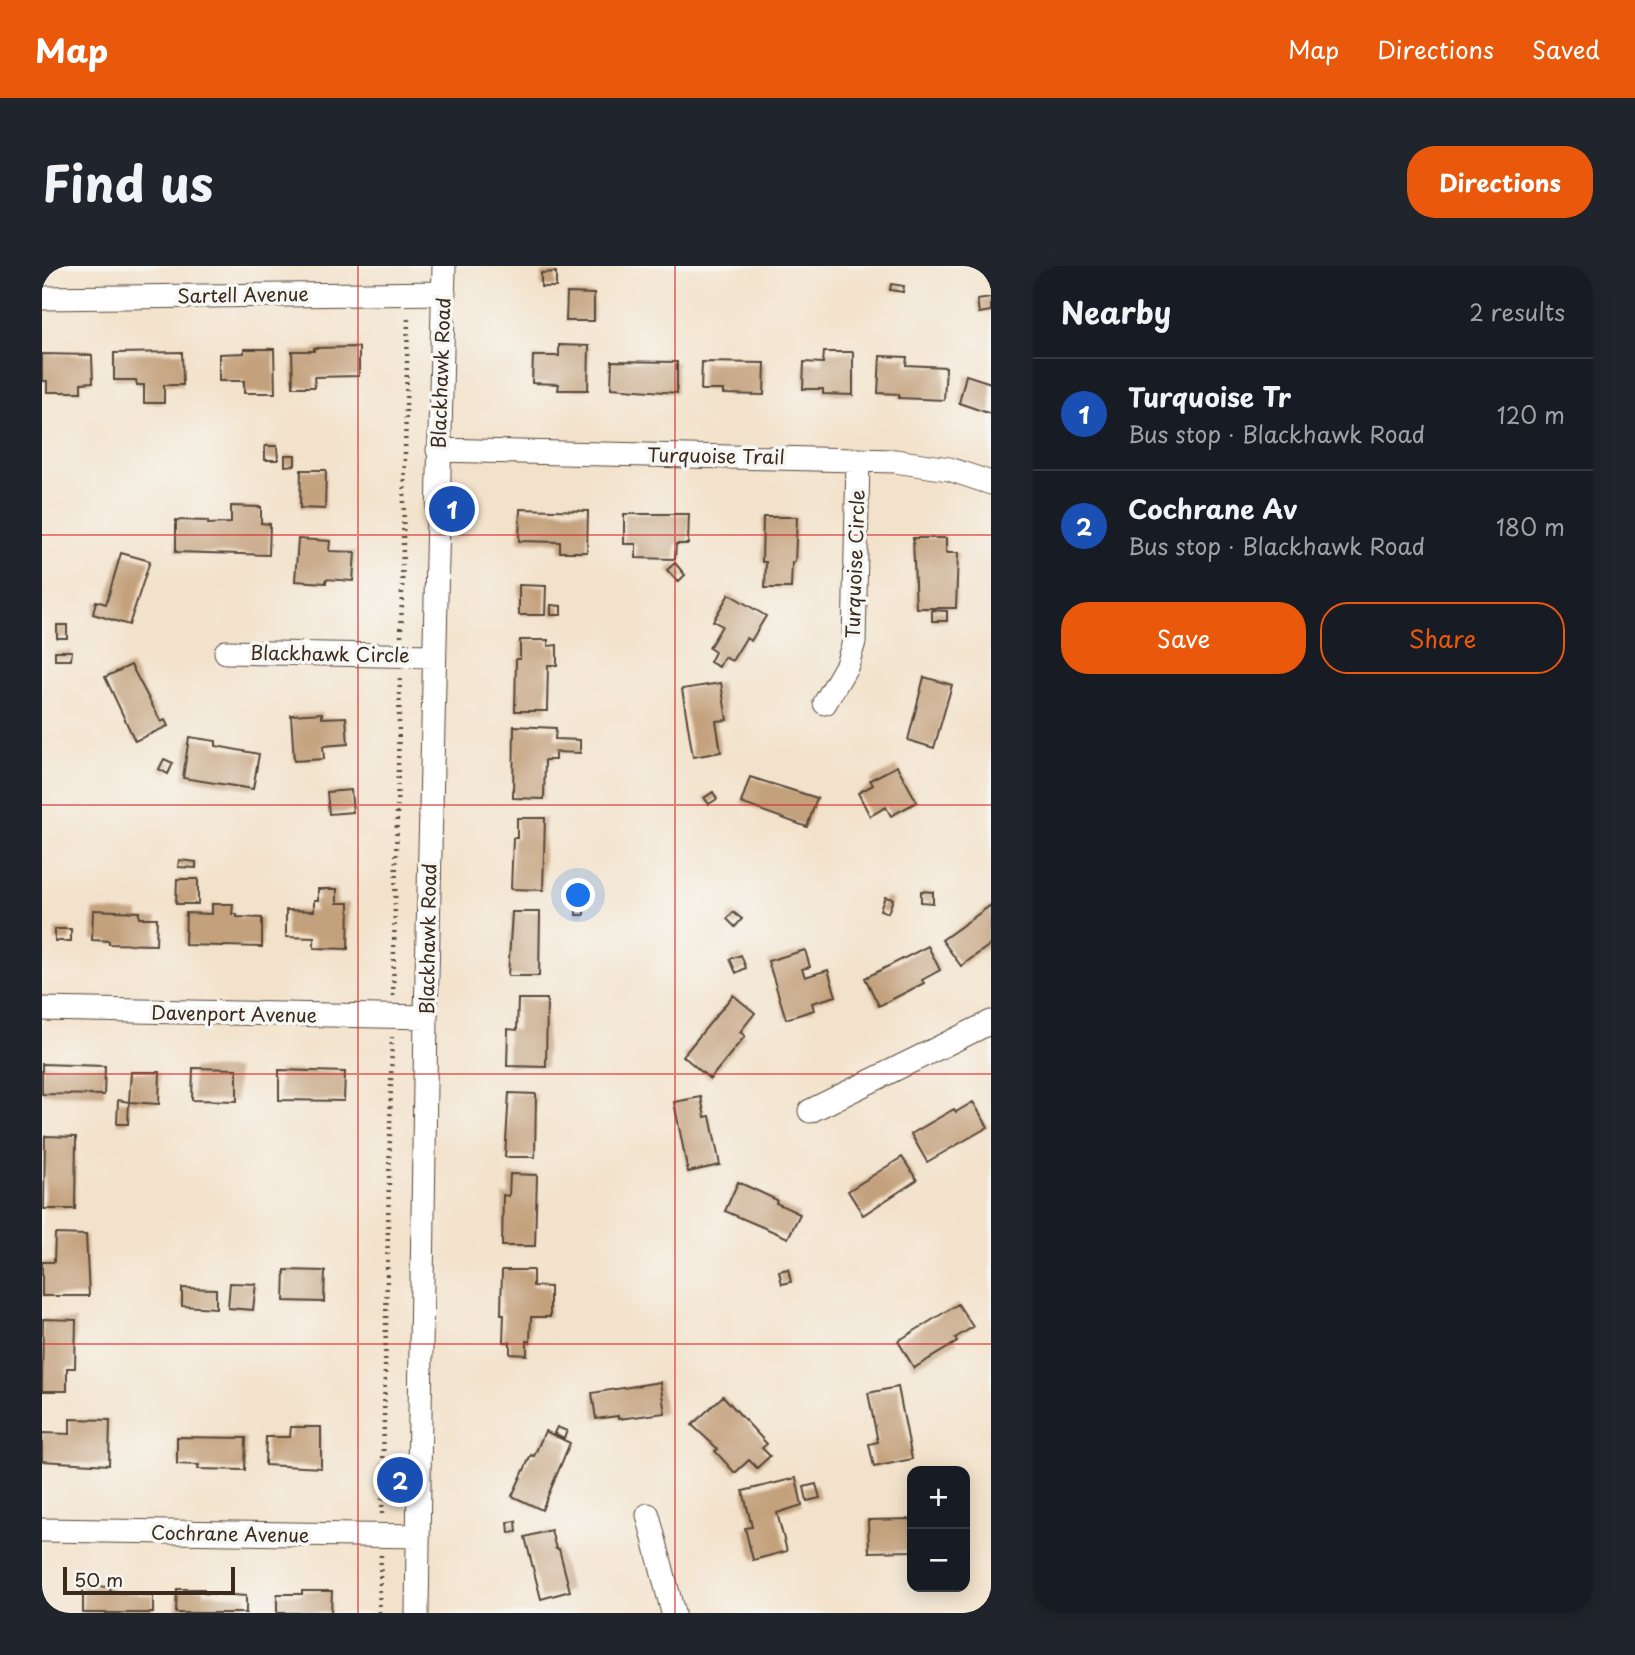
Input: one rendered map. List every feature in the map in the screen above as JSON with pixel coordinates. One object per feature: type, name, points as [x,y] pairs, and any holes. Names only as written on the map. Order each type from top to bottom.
[{"type":"street","name":"Blackhawk Road","points":[[417,1613],[426,1017],[444,266]]},
{"type":"street","name":"Sartell Avenue","points":[[42,298],[444,293]]},
{"type":"street","name":"Turquoise Trail","points":[[438,450],[858,460],[923,464],[949,469],[991,483]]},
{"type":"street","name":"Turquoise Circle","points":[[825,703],[847,666],[854,642],[858,460]]},
{"type":"street","name":"Blackhawk Circle","points":[[226,652],[434,656]]},
{"type":"street","name":"Davenport Avenue","points":[[42,1009],[426,1017]]},
{"type":"street","points":[[810,1111],[991,1022]]},
{"type":"street","points":[[648,1515],[673,1613]]},
{"type":"street","name":"Cochrane Avenue","points":[[42,1530],[418,1536]]},
{"type":"path","points":[[379,1613],[408,294]]},
{"type":"building","points":[[556,272],[556,287],[541,287],[541,273]]},
{"type":"building","points":[[891,284],[904,286],[903,292],[890,290]]},
{"type":"building","points":[[567,293],[594,294],[594,321],[566,321]]},
{"type":"building","points":[[991,298],[991,311],[979,313],[977,300]]},
{"type":"building","points":[[559,345],[589,346],[588,390],[558,390],[559,384],[532,383],[533,356],[559,356]]},
{"type":"building","points":[[359,347],[359,376],[314,377],[315,387],[293,387],[292,351]]},
{"type":"building","points":[[244,349],[274,349],[275,393],[244,393],[244,381],[219,381],[219,354],[244,353]]},
{"type":"building","points":[[182,352],[183,385],[164,385],[164,403],[144,403],[144,385],[137,385],[136,380],[114,380],[114,353]]},
{"type":"building","points":[[824,352],[853,352],[853,395],[823,394],[823,389],[803,389],[804,362],[823,363]]},
{"type":"building","points":[[42,354],[92,355],[93,382],[81,383],[81,392],[47,392],[47,381],[42,381]]},
{"type":"building","points":[[880,356],[907,357],[906,365],[946,367],[944,400],[899,398],[899,394],[878,393]]},
{"type":"building","points":[[612,361],[677,362],[677,393],[611,388]]},
{"type":"building","points":[[702,362],[765,363],[764,395],[723,394],[723,390],[701,390]]},
{"type":"building","points":[[966,375],[991,383],[991,414],[959,403]]},
{"type":"building","points":[[265,446],[277,446],[278,460],[265,460]]},
{"type":"building","points":[[285,455],[295,455],[295,465],[285,466]]},
{"type":"building","points":[[301,470],[326,470],[325,509],[300,508]]},
{"type":"building","points":[[231,506],[261,507],[261,523],[270,524],[269,555],[176,552],[176,520],[208,521],[208,524],[231,523]]},
{"type":"building","points":[[520,509],[588,511],[587,552],[560,552],[560,542],[519,541]]},
{"type":"building","points":[[624,514],[689,514],[688,544],[676,544],[675,559],[636,558],[636,544],[624,544]]},
{"type":"building","points":[[763,517],[797,517],[791,588],[765,588],[766,562],[762,562]]},
{"type":"building","points":[[913,538],[946,538],[946,553],[958,553],[956,608],[916,608]]},
{"type":"building","points":[[298,539],[330,541],[329,551],[355,552],[353,581],[295,581]]},
{"type":"building","points":[[121,553],[150,561],[129,625],[93,614],[96,601],[106,604]]},
{"type":"building","points":[[675,563],[685,575],[678,582],[667,570]]},
{"type":"building","points":[[519,585],[546,586],[545,615],[519,615]]},
{"type":"building","points":[[729,594],[766,616],[751,641],[746,638],[732,661],[724,657],[719,667],[710,662],[715,652],[709,648],[722,626],[713,621]]},
{"type":"building","points":[[551,605],[561,606],[561,615],[551,615]]},
{"type":"building","points":[[932,610],[947,611],[947,621],[932,621]]},
{"type":"building","points":[[57,625],[67,625],[67,638],[57,638]]},
{"type":"building","points":[[520,640],[548,640],[548,646],[557,645],[557,665],[548,665],[547,711],[515,711],[516,659],[520,659]]},
{"type":"building","points":[[55,651],[72,651],[71,660],[55,660]]},
{"type":"building","points":[[131,665],[161,722],[165,720],[168,726],[135,741],[105,677]]},
{"type":"building","points":[[924,677],[952,685],[934,748],[908,740]]},
{"type":"building","points":[[721,683],[727,720],[716,721],[721,752],[693,757],[682,689]]},
{"type":"building","points":[[322,713],[322,718],[346,717],[348,744],[323,746],[324,759],[294,761],[291,715]]},
{"type":"building","points":[[514,726],[556,728],[555,739],[580,740],[580,753],[555,752],[555,760],[545,760],[544,799],[513,798]]},
{"type":"building","points":[[189,737],[216,741],[216,746],[259,754],[253,789],[183,778]]},
{"type":"building","points":[[164,759],[173,763],[168,774],[159,769]]},
{"type":"building","points":[[897,766],[917,802],[891,816],[886,807],[870,816],[858,793],[873,785],[870,780]]},
{"type":"building","points":[[750,777],[817,798],[807,827],[741,803]]},
{"type":"building","points":[[351,790],[353,812],[329,814],[327,792]]},
{"type":"building","points":[[713,792],[717,799],[709,804],[704,798]]},
{"type":"building","points":[[517,818],[545,818],[543,890],[511,889],[513,838],[517,838]]},
{"type":"building","points":[[179,860],[196,862],[196,868],[178,867]]},
{"type":"building","points":[[177,879],[198,879],[198,904],[176,904]]},
{"type":"building","points":[[318,889],[337,889],[337,903],[349,903],[348,949],[314,948],[314,938],[286,937],[286,910],[314,911]]},
{"type":"building","points":[[921,891],[933,892],[933,903],[921,902]]},
{"type":"building","points":[[885,897],[893,899],[888,913],[880,910]]},
{"type":"building","points":[[576,902],[584,902],[584,915],[576,915]]},
{"type":"building","points":[[212,904],[233,904],[232,914],[237,914],[237,917],[262,918],[262,947],[185,945],[186,913],[212,914]]},
{"type":"building","points":[[991,905],[991,944],[961,966],[942,940]]},
{"type":"building","points":[[93,910],[139,912],[139,918],[157,918],[156,945],[109,944],[109,941],[92,940]]},
{"type":"building","points":[[512,912],[540,912],[539,976],[508,976]]},
{"type":"building","points":[[733,912],[742,919],[735,927],[727,919]]},
{"type":"building","points":[[55,929],[71,929],[71,941],[55,941]]},
{"type":"building","points":[[928,946],[940,970],[922,980],[924,983],[879,1006],[865,978]]},
{"type":"building","points":[[805,950],[810,967],[802,969],[805,977],[828,970],[836,996],[812,1003],[814,1010],[786,1019],[768,961]]},
{"type":"building","points":[[741,955],[746,968],[736,973],[730,959]]},
{"type":"building","points":[[733,995],[755,1013],[740,1032],[745,1036],[710,1079],[683,1056]]},
{"type":"building","points":[[518,999],[547,999],[546,1067],[507,1066],[508,1029],[517,1030]]},
{"type":"building","points":[[42,1064],[105,1066],[104,1095],[42,1094]]},
{"type":"building","points":[[193,1068],[237,1069],[237,1101],[192,1100]]},
{"type":"building","points":[[279,1070],[345,1072],[344,1101],[279,1100]]},
{"type":"building","points":[[131,1072],[160,1072],[159,1104],[129,1102]]},
{"type":"building","points":[[509,1093],[536,1094],[535,1157],[505,1157]]},
{"type":"building","points":[[701,1097],[705,1117],[710,1116],[720,1165],[688,1172],[674,1102]]},
{"type":"building","points":[[118,1100],[129,1102],[128,1124],[117,1124]]},
{"type":"building","points":[[973,1102],[988,1127],[927,1162],[911,1134],[954,1109],[956,1112]]},
{"type":"building","points":[[45,1136],[76,1137],[75,1209],[44,1209]]},
{"type":"building","points":[[902,1157],[917,1180],[863,1215],[848,1191]]},
{"type":"building","points":[[510,1174],[537,1175],[535,1246],[502,1246],[503,1195],[509,1196]]},
{"type":"building","points":[[738,1182],[800,1214],[788,1238],[725,1211]]},
{"type":"building","points":[[55,1234],[86,1235],[89,1296],[42,1296],[42,1262],[54,1262]]},
{"type":"building","points":[[788,1269],[791,1282],[782,1284],[779,1271]]},
{"type":"building","points":[[285,1270],[325,1271],[324,1302],[284,1301]]},
{"type":"building","points":[[502,1270],[533,1270],[533,1286],[550,1287],[550,1317],[531,1317],[527,1355],[510,1354],[510,1342],[503,1342]]},
{"type":"building","points":[[230,1283],[256,1284],[253,1310],[228,1308]]},
{"type":"building","points":[[182,1288],[216,1289],[216,1308],[182,1306]]},
{"type":"building","points":[[958,1304],[973,1327],[955,1338],[957,1342],[914,1368],[898,1341]]},
{"type":"building","points":[[43,1319],[76,1320],[75,1368],[67,1368],[67,1391],[42,1391]]},
{"type":"building","points":[[660,1382],[665,1413],[596,1419],[592,1393]]},
{"type":"building","points":[[898,1387],[912,1459],[874,1467],[869,1444],[878,1442],[868,1393]]},
{"type":"building","points":[[723,1396],[767,1444],[762,1448],[770,1456],[757,1468],[749,1460],[735,1473],[715,1451],[718,1449],[692,1425]]},
{"type":"building","points":[[70,1419],[110,1420],[109,1465],[42,1461],[42,1433],[70,1434]]},
{"type":"building","points":[[291,1427],[321,1427],[321,1468],[265,1465],[266,1437],[290,1437]]},
{"type":"building","points":[[557,1427],[567,1431],[564,1438],[554,1433]]},
{"type":"building","points":[[545,1431],[570,1443],[542,1510],[512,1496]]},
{"type":"building","points":[[177,1437],[246,1438],[245,1470],[198,1469],[199,1465],[177,1464]]},
{"type":"building","points":[[796,1478],[802,1505],[777,1513],[787,1551],[753,1560],[745,1528],[752,1527],[743,1491]]},
{"type":"building","points":[[816,1484],[820,1498],[807,1501],[804,1487]]},
{"type":"building","points":[[907,1519],[907,1551],[869,1552],[868,1520]]},
{"type":"building","points":[[516,1521],[517,1532],[509,1533],[508,1522]]},
{"type":"building","points":[[551,1530],[570,1591],[541,1599],[525,1537]]},
{"type":"building","points":[[83,1586],[110,1587],[110,1591],[153,1596],[153,1613],[83,1613]]},
{"type":"building","points":[[177,1589],[204,1589],[204,1593],[246,1596],[246,1613],[176,1613]]},
{"type":"building","points":[[302,1591],[332,1591],[331,1613],[277,1613],[277,1594],[302,1594]]},
{"type":"place","name":"Turquoise Tr","points":[[452,509]]},
{"type":"place","name":"Cochrane Av","points":[[400,1480]]}]
